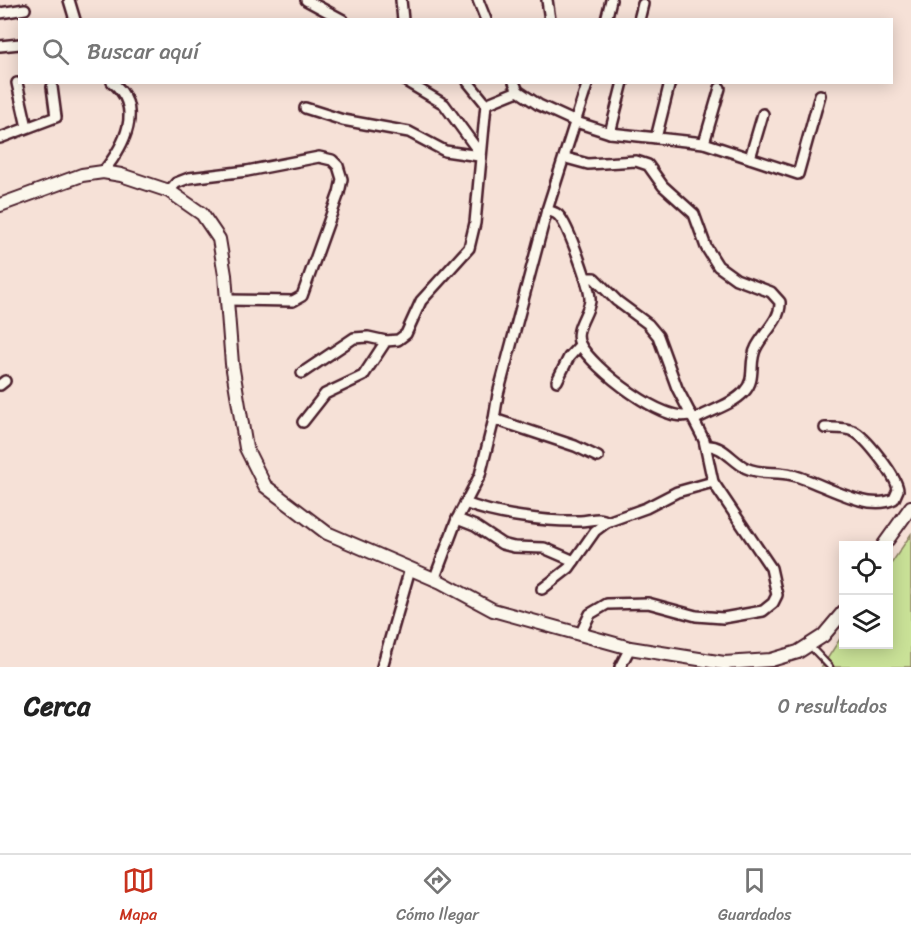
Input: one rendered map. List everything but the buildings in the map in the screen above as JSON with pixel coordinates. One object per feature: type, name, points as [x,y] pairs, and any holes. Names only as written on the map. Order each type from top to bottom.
[{"type":"main road","points":[[0,205],[82,175],[103,172],[121,175],[169,190],[202,214],[219,238],[232,364],[246,448],[265,486],[327,533],[410,569],[493,609],[630,648],[724,663],[748,663],[785,657],[810,646],[823,636],[839,616]]},
{"type":"main road","points":[[887,541],[909,509]]},
{"type":"street","points":[[69,0],[74,18]]},
{"type":"street","points":[[306,0],[339,18]]},
{"type":"street","points":[[401,0],[404,18]]},
{"type":"street","points":[[478,0],[485,18]]},
{"type":"street","points":[[548,0],[550,18]]},
{"type":"street","points":[[606,18],[611,0]]},
{"type":"street","points":[[640,18],[643,4]]},
{"type":"street","points":[[0,13],[25,9]]},
{"type":"street","points":[[0,46],[18,44]]},
{"type":"street","points":[[17,83],[27,127]]},
{"type":"street","points":[[103,172],[116,155],[128,129],[130,106],[122,90],[114,84]]},
{"type":"street","points":[[410,84],[444,104],[479,154]]},
{"type":"street","points":[[302,373],[354,338],[398,340],[406,334],[421,301],[469,248],[475,223],[479,154],[486,104],[470,84]]},
{"type":"street","points":[[434,580],[457,519],[480,475],[498,394],[547,210],[566,158],[587,84]]},
{"type":"street","points":[[610,133],[622,84]]},
{"type":"street","points":[[656,138],[670,84]]},
{"type":"street","points":[[0,138],[56,117],[52,87]]},
{"type":"street","points":[[486,104],[516,87],[539,105],[576,122],[610,133],[704,143],[798,174],[820,94]]},
{"type":"street","points":[[704,143],[720,88]]},
{"type":"street","points":[[305,108],[343,120],[409,132],[445,151],[479,154]]},
{"type":"street","points":[[750,158],[763,114]]},
{"type":"street","points":[[169,190],[176,183],[189,178],[247,171],[312,157],[332,160],[340,171],[342,183],[339,193],[302,296],[293,301],[227,300]]},
{"type":"street","points":[[547,210],[556,213],[564,222],[587,278],[590,302],[579,331],[580,345],[598,367],[628,391],[676,416],[693,417],[735,399],[748,387],[753,377],[754,353],[778,316],[780,302],[771,292],[736,279],[718,266],[706,247],[694,214],[663,186],[648,165],[636,160],[588,164],[566,158]]},
{"type":"street","points":[[580,635],[590,614],[607,604],[654,604],[696,616],[715,618],[759,612],[774,603],[777,584],[771,568],[713,482],[706,446],[677,388],[655,332],[617,301],[594,278],[587,278]]},
{"type":"street","points":[[303,422],[325,394],[363,376],[386,341]]},
{"type":"street","points":[[557,381],[572,352],[580,345]]},
{"type":"street","points":[[494,420],[575,446],[598,457]]},
{"type":"street","points":[[706,446],[718,448],[754,471],[794,475],[834,491],[866,500],[880,502],[894,498],[898,490],[894,476],[864,438],[851,430],[825,428]]},
{"type":"street","points":[[542,589],[574,561],[595,531],[607,522],[646,508],[677,492],[713,482]]},
{"type":"street","points":[[894,498],[909,509]]},
{"type":"street","points":[[465,503],[488,511],[580,521],[600,519],[607,522]]},
{"type":"street","points":[[457,519],[475,526],[502,544],[514,548],[544,548],[574,561]]},
{"type":"street","points":[[382,667],[410,569]]},
{"type":"street","points":[[620,667],[630,648]]},
{"type":"lane","points":[[810,646],[830,667]]},
{"type":"green space","points":[[911,534],[911,667],[822,667],[839,640],[839,649],[893,649],[893,561]]}]
